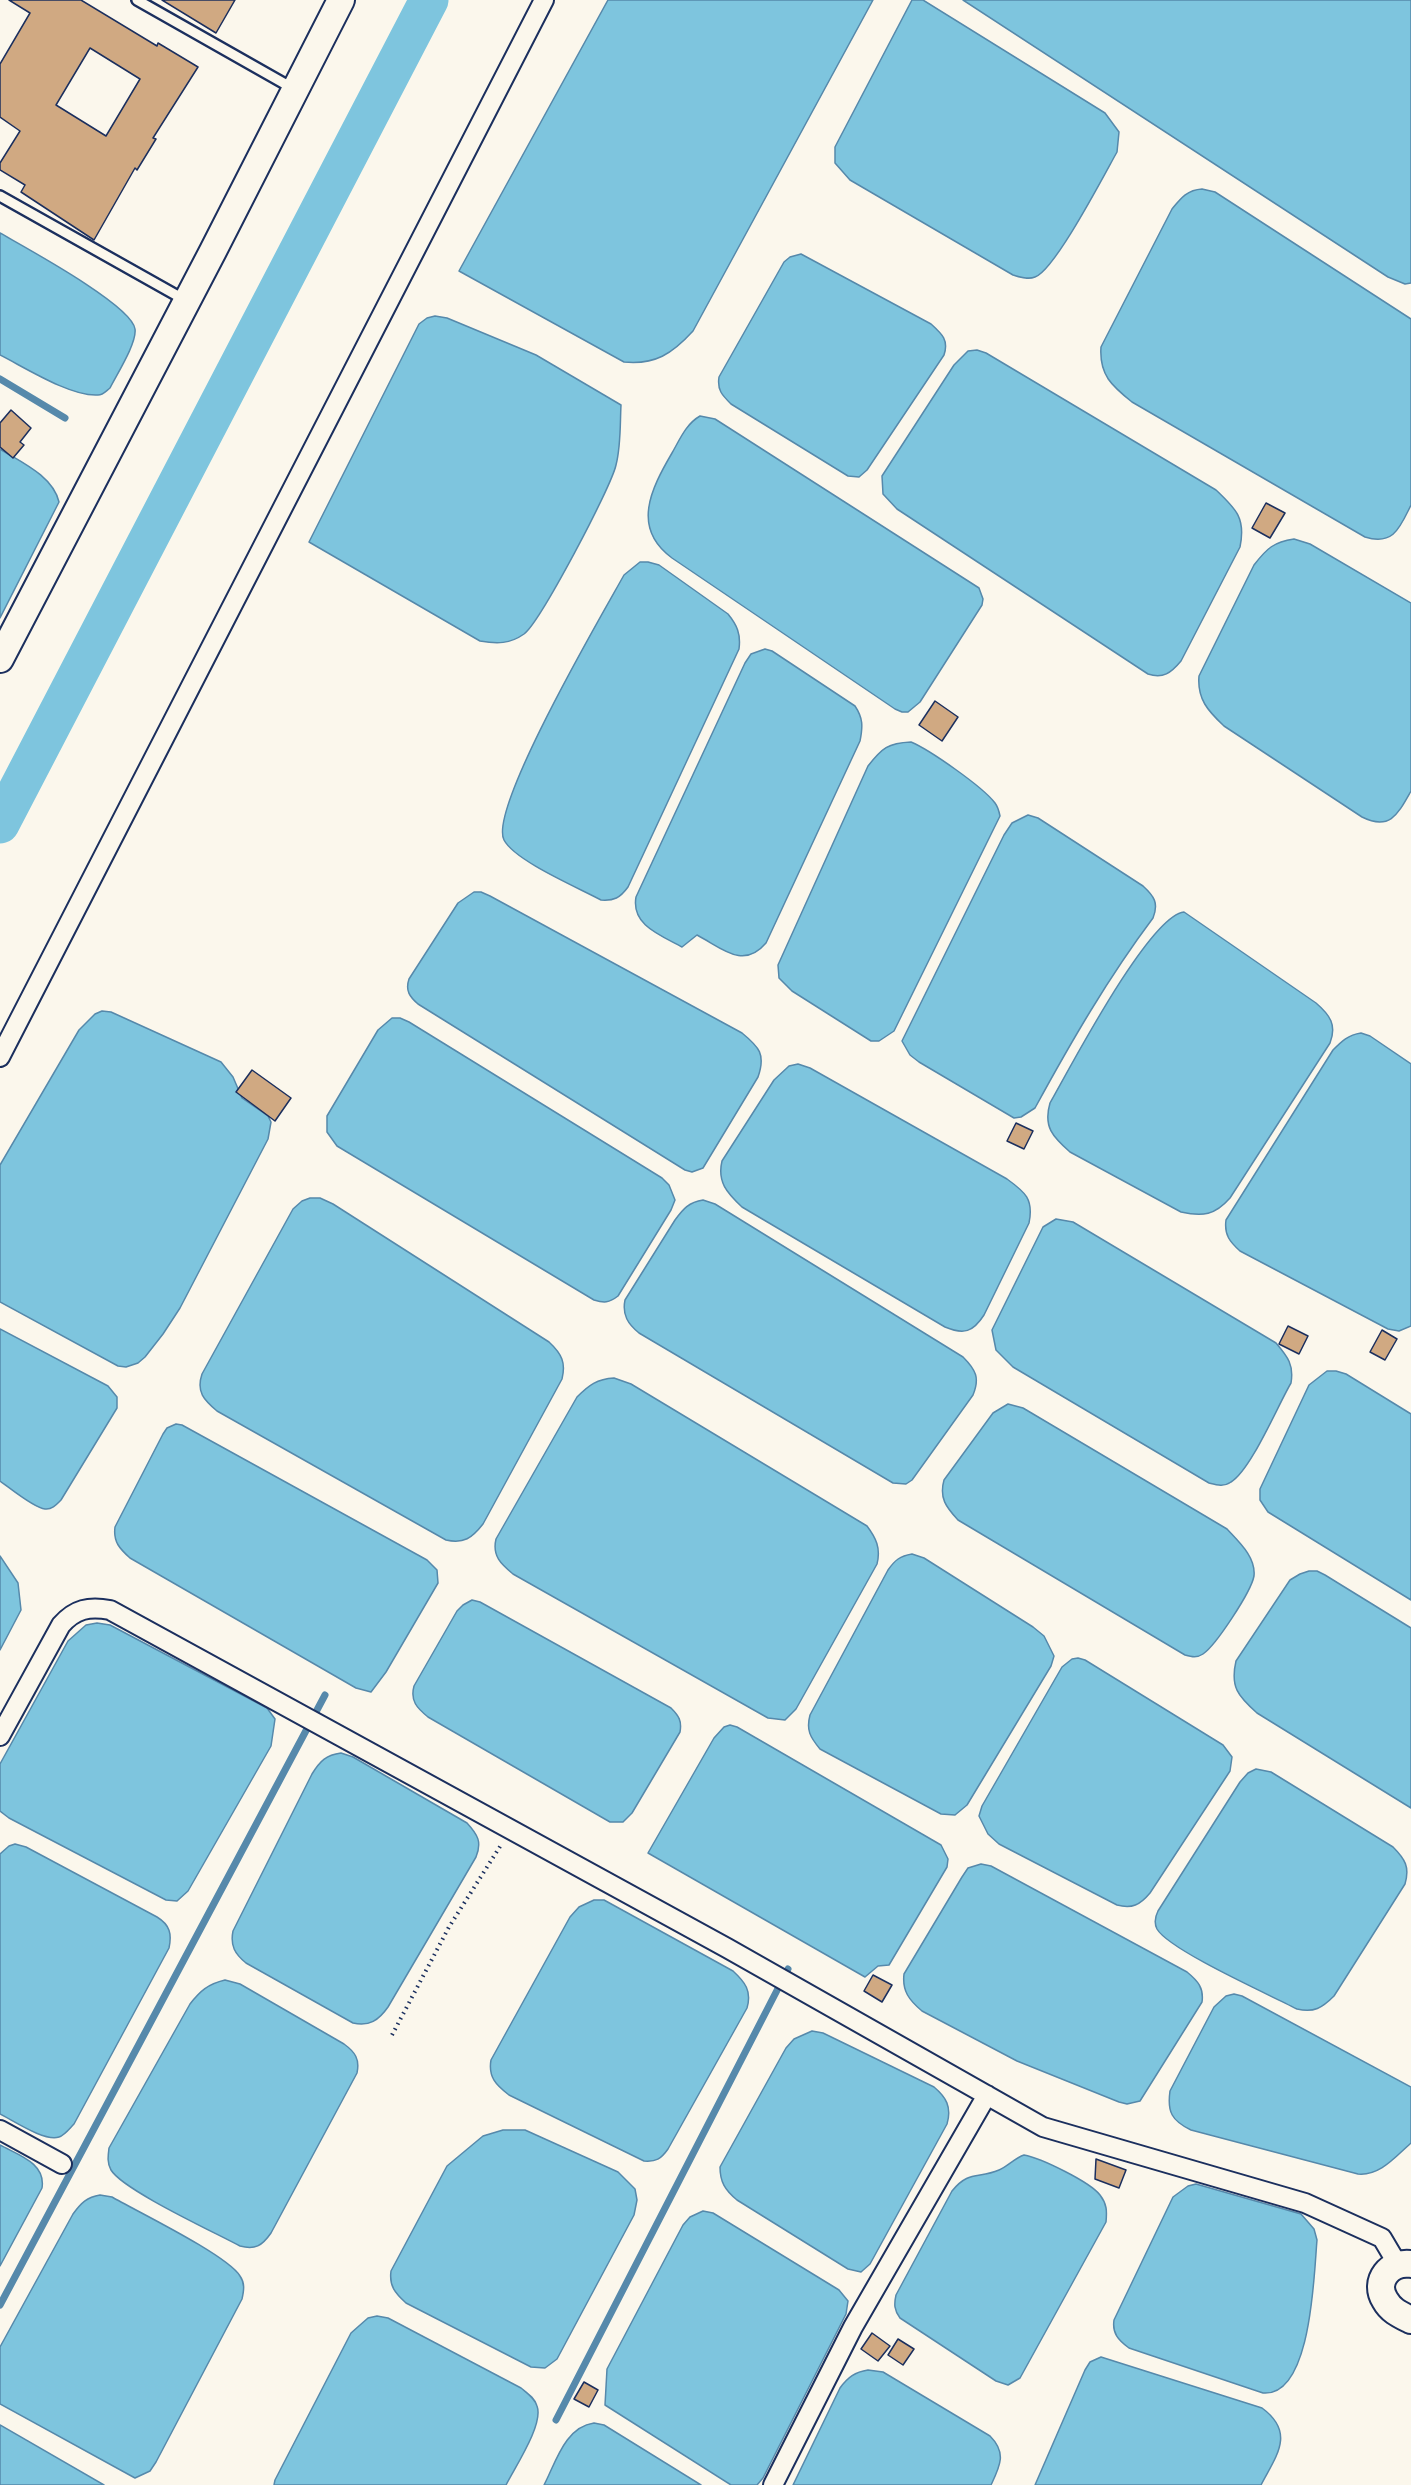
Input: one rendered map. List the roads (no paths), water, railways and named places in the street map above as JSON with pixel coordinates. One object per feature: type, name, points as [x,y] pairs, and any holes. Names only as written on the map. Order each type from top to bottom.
[{"type":"street","points":[[0,659],[187,302],[341,0]]},
{"type":"street","points":[[0,1057],[544,0]]},
{"type":"street","points":[[0,1736],[61,1625],[70,1615],[83,1609],[96,1607],[110,1610],[770,1972],[1043,2127],[1305,2203],[1382,2238],[1405,2264],[1385,2274],[1381,2290],[1383,2298],[1394,2312],[1411,2320]]},
{"type":"street","points":[[773,2485],[853,2327],[987,2096]]},
{"type":"street","points":[[0,2130],[62,2164]]},
{"type":"lane","points":[[136,0],[295,90]]},
{"type":"lane","points":[[0,196],[187,302]]},
{"type":"water","points":[[608,0],[873,0],[693,331],[670,352],[645,362],[624,362],[459,271]]},
{"type":"water","points":[[912,0],[923,0],[1105,113],[1119,132],[1117,152],[1091,200],[1054,258],[1044,271],[1035,277],[1013,275],[850,180],[835,163],[835,147]]},
{"type":"water","points":[[963,0],[1411,0],[1411,283],[1405,284],[1388,277]]},
{"type":"water","points":[[1202,189],[1215,192],[1411,319],[1411,505],[1395,533],[1389,537],[1375,539],[1365,537],[1132,402],[1108,379],[1102,365],[1101,347],[1172,209],[1188,193]]},
{"type":"water","points":[[0,233],[75,277],[116,306],[129,319],[135,329],[133,342],[110,388],[103,394],[87,394],[61,386],[0,355]]},
{"type":"water","points":[[801,254],[931,324],[945,341],[944,355],[867,470],[859,477],[848,476],[731,404],[720,389],[719,377],[784,262],[790,257]]},
{"type":"water","points":[[435,316],[447,318],[536,355],[621,405],[618,458],[602,499],[544,606],[524,634],[508,641],[498,643],[480,641],[309,542],[419,324]]},
{"type":"water","points":[[977,350],[986,353],[1216,490],[1238,515],[1242,529],[1240,547],[1181,661],[1170,672],[1158,676],[1148,674],[897,509],[883,494],[882,476],[954,365],[968,351]]},
{"type":"water","points":[[700,416],[715,419],[979,588],[983,599],[982,605],[920,702],[908,712],[895,709],[672,558],[659,546],[648,521],[652,494],[657,480],[684,432]]},
{"type":"water","points":[[0,449],[43,477],[56,493],[59,502],[0,618]]},
{"type":"water","points":[[1294,539],[1310,544],[1411,603],[1411,791],[1397,813],[1386,821],[1372,821],[1362,817],[1224,726],[1209,710],[1202,698],[1199,676],[1254,565],[1271,547]]},
{"type":"water","points":[[640,562],[659,565],[728,614],[738,630],[739,649],[628,887],[616,898],[601,900],[521,857],[504,840],[504,821],[513,791],[550,710],[624,575]]},
{"type":"water","points":[[765,649],[772,651],[855,706],[862,722],[860,741],[766,943],[757,951],[741,956],[732,954],[697,935],[682,947],[656,933],[643,922],[638,915],[636,897],[745,663],[751,654]]},
{"type":"water","points":[[911,742],[943,761],[989,796],[995,803],[1000,816],[894,1031],[879,1041],[871,1041],[792,991],[779,978],[778,965],[868,766],[877,755],[891,745]]},
{"type":"water","points":[[1028,815],[1038,818],[1143,886],[1153,897],[1156,908],[1153,918],[1091,1011],[1035,1108],[1021,1117],[1014,1118],[919,1062],[910,1055],[902,1041],[1004,835],[1012,823]]},
{"type":"water","points":[[474,892],[490,896],[742,1033],[757,1047],[761,1057],[758,1077],[703,1168],[692,1172],[685,1170],[413,999],[408,990],[409,979],[458,903]]},
{"type":"water","points":[[1184,912],[1316,1003],[1328,1016],[1333,1031],[1330,1043],[1230,1198],[1214,1211],[1202,1214],[1181,1212],[1070,1152],[1054,1136],[1048,1119],[1050,1103],[1131,965],[1169,920]]},
{"type":"water","points":[[102,1011],[111,1012],[221,1062],[233,1077],[242,1098],[268,1116],[271,1122],[268,1139],[180,1308],[145,1357],[138,1363],[126,1367],[118,1366],[0,1302],[0,1165],[79,1030],[95,1014]]},
{"type":"water","points":[[392,1018],[400,1018],[409,1022],[662,1178],[669,1185],[675,1200],[671,1210],[618,1296],[606,1302],[594,1300],[337,1146],[327,1132],[327,1116],[378,1030]]},
{"type":"water","points":[[1361,1033],[1370,1036],[1411,1064],[1411,1326],[1399,1331],[1388,1329],[1240,1251],[1231,1241],[1226,1230],[1226,1220],[1333,1050],[1345,1039]]},
{"type":"water","points":[[798,1064],[810,1068],[1007,1179],[1027,1197],[1030,1208],[1029,1223],[984,1315],[972,1328],[958,1331],[945,1327],[742,1207],[728,1192],[722,1181],[722,1161],[774,1080],[789,1066]]},
{"type":"water","points":[[320,1198],[333,1204],[549,1342],[562,1359],[562,1379],[483,1524],[467,1539],[446,1540],[217,1411],[202,1395],[200,1380],[202,1374],[293,1209],[302,1201]]},
{"type":"water","points":[[703,1200],[715,1204],[963,1357],[971,1366],[976,1374],[973,1395],[912,1480],[906,1484],[893,1483],[639,1333],[629,1323],[624,1310],[625,1300],[678,1216],[690,1204]]},
{"type":"water","points":[[1056,1219],[1073,1222],[1276,1343],[1287,1357],[1292,1371],[1291,1383],[1247,1465],[1228,1484],[1209,1483],[1013,1367],[996,1350],[992,1330],[1043,1227]]},
{"type":"water","points":[[0,1329],[108,1386],[117,1397],[117,1408],[61,1500],[50,1509],[40,1508],[0,1481]]},
{"type":"water","points":[[1327,1371],[1346,1374],[1411,1414],[1411,1600],[1268,1512],[1260,1500],[1260,1489],[1309,1385]]},
{"type":"water","points":[[614,1378],[631,1384],[867,1526],[875,1539],[878,1548],[877,1564],[796,1709],[785,1720],[768,1718],[513,1574],[496,1555],[496,1539],[577,1397],[594,1383]]},
{"type":"water","points":[[1008,1404],[1023,1408],[1227,1529],[1250,1556],[1254,1569],[1251,1584],[1224,1630],[1203,1654],[1194,1657],[1185,1655],[958,1520],[950,1511],[942,1492],[944,1480],[993,1413]]},
{"type":"water","points":[[176,1424],[182,1425],[427,1560],[437,1570],[438,1583],[386,1672],[371,1692],[356,1688],[130,1558],[120,1548],[115,1537],[115,1527],[163,1434],[167,1428]]},
{"type":"water","points":[[912,1554],[924,1558],[1033,1627],[1044,1636],[1054,1656],[1051,1666],[967,1805],[955,1815],[941,1814],[820,1749],[811,1737],[809,1729],[810,1715],[888,1570],[898,1559]]},
{"type":"water","points":[[0,1556],[18,1583],[21,1610],[0,1650]]},
{"type":"water","points":[[1309,1571],[1317,1571],[1325,1575],[1411,1628],[1411,1808],[1257,1713],[1237,1690],[1234,1678],[1236,1661],[1290,1580]]},
{"type":"water","points":[[472,1600],[480,1602],[671,1708],[678,1716],[681,1725],[680,1732],[632,1813],[623,1822],[610,1822],[428,1717],[418,1707],[413,1696],[414,1686],[457,1611]]},
{"type":"water","points":[[97,1623],[110,1625],[267,1708],[275,1719],[271,1746],[188,1891],[177,1901],[166,1900],[9,1818],[0,1811],[0,1764],[68,1641],[86,1625]]},
{"type":"water","points":[[1072,1659],[1085,1660],[1223,1745],[1232,1757],[1230,1771],[1150,1893],[1139,1903],[1131,1906],[1117,1905],[999,1844],[988,1834],[979,1816],[982,1806],[1062,1667]]},
{"type":"water","points":[[730,1725],[941,1845],[948,1859],[947,1867],[889,1965],[878,1966],[865,1977],[648,1853],[714,1738],[724,1727]]},
{"type":"water","points":[[341,1753],[353,1757],[467,1823],[479,1843],[476,1857],[388,2007],[377,2019],[364,2024],[353,2023],[246,1963],[236,1953],[232,1941],[233,1931],[312,1774],[324,1759]]},
{"type":"water","points":[[1256,1769],[1271,1772],[1393,1847],[1401,1855],[1407,1868],[1405,1884],[1334,1996],[1326,2004],[1313,2010],[1297,2009],[1199,1960],[1165,1938],[1155,1924],[1158,1911],[1240,1782],[1248,1773]]},
{"type":"water","points":[[15,1844],[26,1847],[157,1917],[165,1923],[170,1934],[169,1948],[74,2124],[59,2137],[53,2138],[38,2134],[0,2114],[0,1854]]},
{"type":"water","points":[[981,1864],[991,1866],[1187,1972],[1199,1985],[1202,2002],[1140,2101],[1127,2104],[1119,2102],[1017,2061],[922,2011],[910,1999],[905,1990],[904,1974],[968,1868]]},
{"type":"water","points":[[594,1900],[604,1900],[733,1971],[744,1983],[748,1992],[747,2008],[668,2149],[652,2161],[644,2161],[509,2095],[492,2076],[491,2060],[570,1917],[579,1907]]},
{"type":"water","points":[[225,1980],[240,1984],[344,2044],[354,2053],[358,2064],[357,2073],[271,2233],[261,2244],[254,2247],[240,2246],[150,2199],[119,2178],[111,2170],[108,2162],[109,2148],[190,2004],[205,1989]]},
{"type":"water","points":[[1234,1994],[1242,1996],[1411,2087],[1411,2143],[1380,2169],[1358,2174],[1191,2130],[1179,2123],[1170,2110],[1170,2091],[1214,2007],[1226,1996]]},
{"type":"water","points":[[812,2031],[823,2033],[934,2087],[945,2099],[948,2107],[947,2124],[870,2264],[861,2272],[848,2269],[737,2200],[726,2189],[721,2177],[720,2167],[786,2048],[794,2039]]},
{"type":"water","points":[[503,2130],[525,2130],[618,2172],[635,2189],[637,2200],[634,2215],[557,2359],[545,2368],[531,2367],[406,2303],[396,2292],[391,2281],[391,2271],[447,2166],[483,2136]]},
{"type":"water","points":[[0,2145],[22,2156],[35,2166],[40,2172],[42,2188],[0,2266]]},
{"type":"water","points":[[1024,2155],[1065,2171],[1095,2190],[1104,2201],[1106,2222],[1020,2378],[1008,2385],[996,2381],[900,2318],[895,2301],[896,2295],[952,2191],[958,2184],[969,2178],[999,2170]]},
{"type":"water","points":[[1196,2184],[1301,2214],[1314,2229],[1317,2240],[1312,2304],[1307,2330],[1301,2355],[1292,2375],[1279,2389],[1263,2393],[1129,2348],[1115,2332],[1114,2320],[1173,2197],[1188,2186]]},
{"type":"water","points":[[100,2195],[112,2197],[218,2257],[240,2276],[244,2290],[242,2299],[156,2462],[150,2471],[135,2478],[0,2404],[0,2347],[73,2214],[85,2201]]},
{"type":"water","points":[[703,2211],[713,2213],[839,2290],[848,2301],[846,2314],[763,2478],[757,2485],[731,2485],[605,2405],[607,2369],[683,2225],[690,2217]]},
{"type":"water","points":[[377,2316],[388,2318],[521,2388],[534,2401],[538,2414],[533,2434],[506,2485],[274,2485],[351,2333],[368,2318]]},
{"type":"water","points":[[1101,2357],[1262,2408],[1272,2417],[1281,2436],[1277,2454],[1261,2485],[1035,2485],[1085,2370],[1090,2362]]},
{"type":"water","points":[[868,2370],[883,2372],[990,2436],[999,2448],[1000,2454],[999,2466],[991,2485],[793,2485],[840,2388],[852,2376]]},
{"type":"water","points":[[594,2423],[604,2425],[701,2485],[544,2485],[557,2456],[569,2438],[584,2426]]},
{"type":"water","points":[[0,2425],[104,2485],[0,2485]]},
{"type":"waterway","points":[[0,824],[429,0]]},
{"type":"waterway","points":[[0,379],[65,418]]},
{"type":"waterway","points":[[0,2305],[325,1695]]},
{"type":"waterway","points":[[556,2420],[788,1969]]}]
